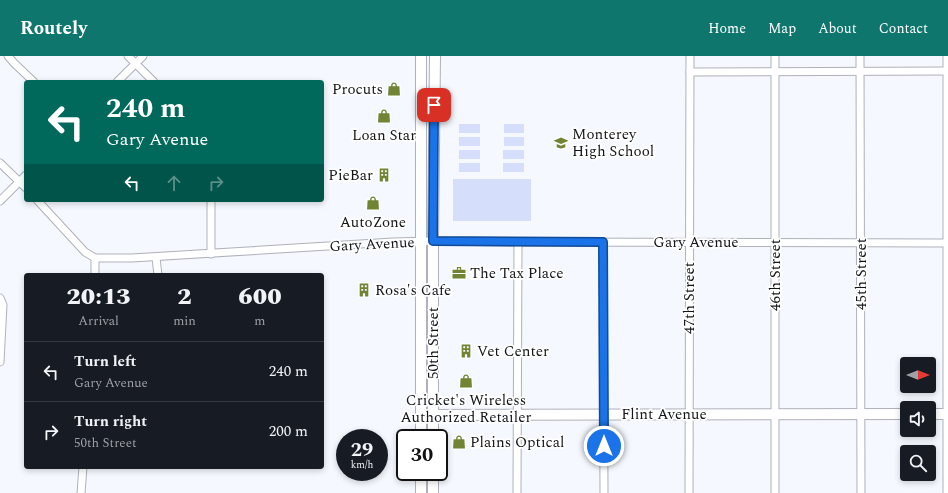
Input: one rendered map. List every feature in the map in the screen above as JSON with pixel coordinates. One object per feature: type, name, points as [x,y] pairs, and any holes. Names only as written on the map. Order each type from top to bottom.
[{"type":"main road","name":"50th Street","points":[[421,56],[421,429]]},
{"type":"main road","name":"50th Street","points":[[433,429],[435,56]]},
{"type":"main road","name":"Flint Avenue","points":[[421,415],[900,414]]},
{"type":"main road","points":[[936,414],[947,414]]},
{"type":"main road","points":[[421,481],[421,493]]},
{"type":"main road","points":[[433,481],[433,493]]},
{"type":"street","points":[[8,56],[32,80]]},
{"type":"street","points":[[128,56],[152,80]]},
{"type":"street","points":[[119,80],[143,56]]},
{"type":"street","name":"47th Street","points":[[689,493],[690,56]]},
{"type":"street","name":"46th Street","points":[[775,56],[775,493]]},
{"type":"street","name":"45th Street","points":[[860,56],[861,493]]},
{"type":"street","points":[[947,56],[947,493]]},
{"type":"street","points":[[690,72],[947,71]]},
{"type":"street","points":[[0,163],[24,186]]},
{"type":"street","points":[[0,201],[24,177]]},
{"type":"street","points":[[39,202],[85,252],[95,258],[94,273]]},
{"type":"street","points":[[211,254],[212,202]]},
{"type":"street","name":"Gary Avenue","points":[[95,258],[156,258],[421,241],[947,243]]},
{"type":"street","points":[[517,493],[518,242]]},
{"type":"street","points":[[603,242],[604,493]]},
{"type":"street","points":[[156,258],[158,273]]},
{"type":"street","points":[[0,298],[3,305],[0,362]]},
{"type":"street","points":[[81,493],[83,469]]},
{"type":"shaded area","points":[[459,124],[480,124],[480,133],[459,133]]},
{"type":"shaded area","points":[[504,124],[524,124],[524,133],[504,133]]},
{"type":"shaded area","points":[[459,137],[480,137],[480,146],[459,146]]},
{"type":"shaded area","points":[[504,137],[524,137],[524,146],[504,146]]},
{"type":"shaded area","points":[[459,150],[480,150],[480,159],[459,159]]},
{"type":"shaded area","points":[[503,150],[524,150],[524,159],[503,159]]},
{"type":"shaded area","points":[[459,163],[480,163],[480,172],[459,172]]},
{"type":"shaded area","points":[[503,163],[524,163],[524,172],[503,172]]},
{"type":"shaded area","points":[[453,179],[531,179],[531,221],[453,221]]},
{"type":"place","name":"Procuts","points":[[394,89]]},
{"type":"place","name":"Loan Star","points":[[384,116]]},
{"type":"place","name":"Monterey High School","points":[[561,143]]},
{"type":"place","name":"PieBar","points":[[384,175]]},
{"type":"place","name":"AutoZone","points":[[373,203]]},
{"type":"place","name":"The Tax Place","points":[[459,273]]},
{"type":"place","name":"Rosa's Cafe","points":[[364,290]]},
{"type":"place","name":"Vet Center","points":[[466,351]]},
{"type":"place","name":"Cricket's Wireless Authorized Retailer","points":[[466,381]]},
{"type":"place","name":"Plains Optical","points":[[459,442]]},
{"type":"route","points":[[434,105],[433,241],[603,242],[604,446]]}]
